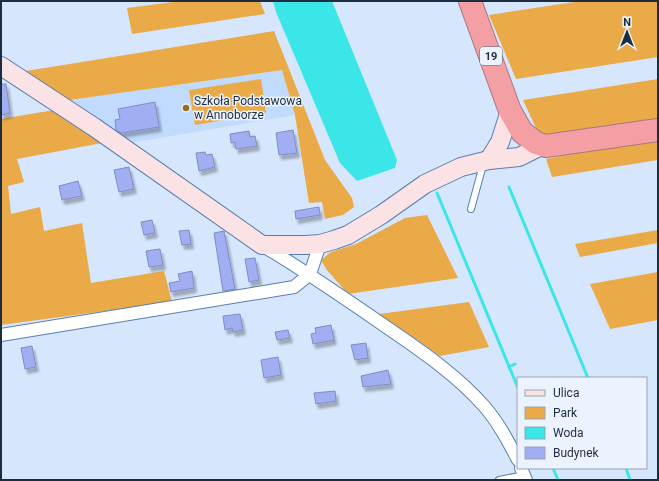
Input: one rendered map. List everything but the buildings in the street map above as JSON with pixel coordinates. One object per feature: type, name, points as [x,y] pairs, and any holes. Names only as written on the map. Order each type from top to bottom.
[{"type":"highway","name":"19","points":[[470,1],[510,111],[522,132],[541,146]]},
{"type":"highway","points":[[541,146],[658,130]]},
{"type":"street","points":[[1,66],[94,127],[262,245],[310,274],[430,357],[468,388],[485,407],[503,433],[517,458]]},
{"type":"street","points":[[486,161],[500,142],[510,111]]},
{"type":"street","points":[[262,245],[295,246],[320,244],[348,234],[362,227],[432,180],[461,167],[486,161],[519,157],[541,146]]},
{"type":"street","points":[[1,335],[279,290],[298,285],[310,274],[320,244]]},
{"type":"lane","points":[[471,208],[486,161]]},
{"type":"lane","points":[[499,480],[524,474]]},
{"type":"shaded area","name":"Szkoła Podstawowa w Annoborze","points":[[282,70],[295,115],[124,144],[70,100]]},
{"type":"green space","points":[[181,1],[260,1],[265,14],[132,34],[127,8]]},
{"type":"green space","points":[[581,1],[658,1],[658,57],[516,79],[489,15]]},
{"type":"green space","points":[[274,31],[325,160],[352,198],[354,207],[343,215],[325,219],[322,202],[309,203],[295,115],[282,70],[70,100],[26,71]]},
{"type":"green space","points":[[261,79],[266,113],[195,125],[189,90]]},
{"type":"green space","points":[[658,79],[658,120],[541,139],[523,100]]},
{"type":"green space","points":[[54,110],[102,143],[17,159],[24,182],[8,186],[11,214],[40,207],[44,231],[82,223],[91,283],[164,271],[172,302],[1,325],[1,119]]},
{"type":"green space","points":[[658,137],[658,160],[552,177],[546,159]]},
{"type":"green space","points":[[427,215],[458,278],[348,294],[326,269],[321,260],[331,252],[356,244],[405,218]]},
{"type":"green space","points":[[658,230],[658,243],[580,257],[575,244]]},
{"type":"green space","points":[[658,272],[658,320],[610,329],[590,284]]},
{"type":"green space","points":[[469,302],[489,347],[440,356],[379,314]]},
{"type":"water","points":[[273,1],[332,1],[397,160],[395,168],[357,181],[340,163],[276,12]]},
{"type":"waterway","points":[[509,187],[588,377]]},
{"type":"waterway","points":[[437,193],[517,386]]},
{"type":"waterway","points":[[509,367],[515,364]]},
{"type":"waterway","points":[[553,469],[558,480]]},
{"type":"waterway","points":[[626,469],[630,480]]},
{"type":"place","name":"Szkoła Podstawowa w Annoborze","points":[[186,108]]}]
